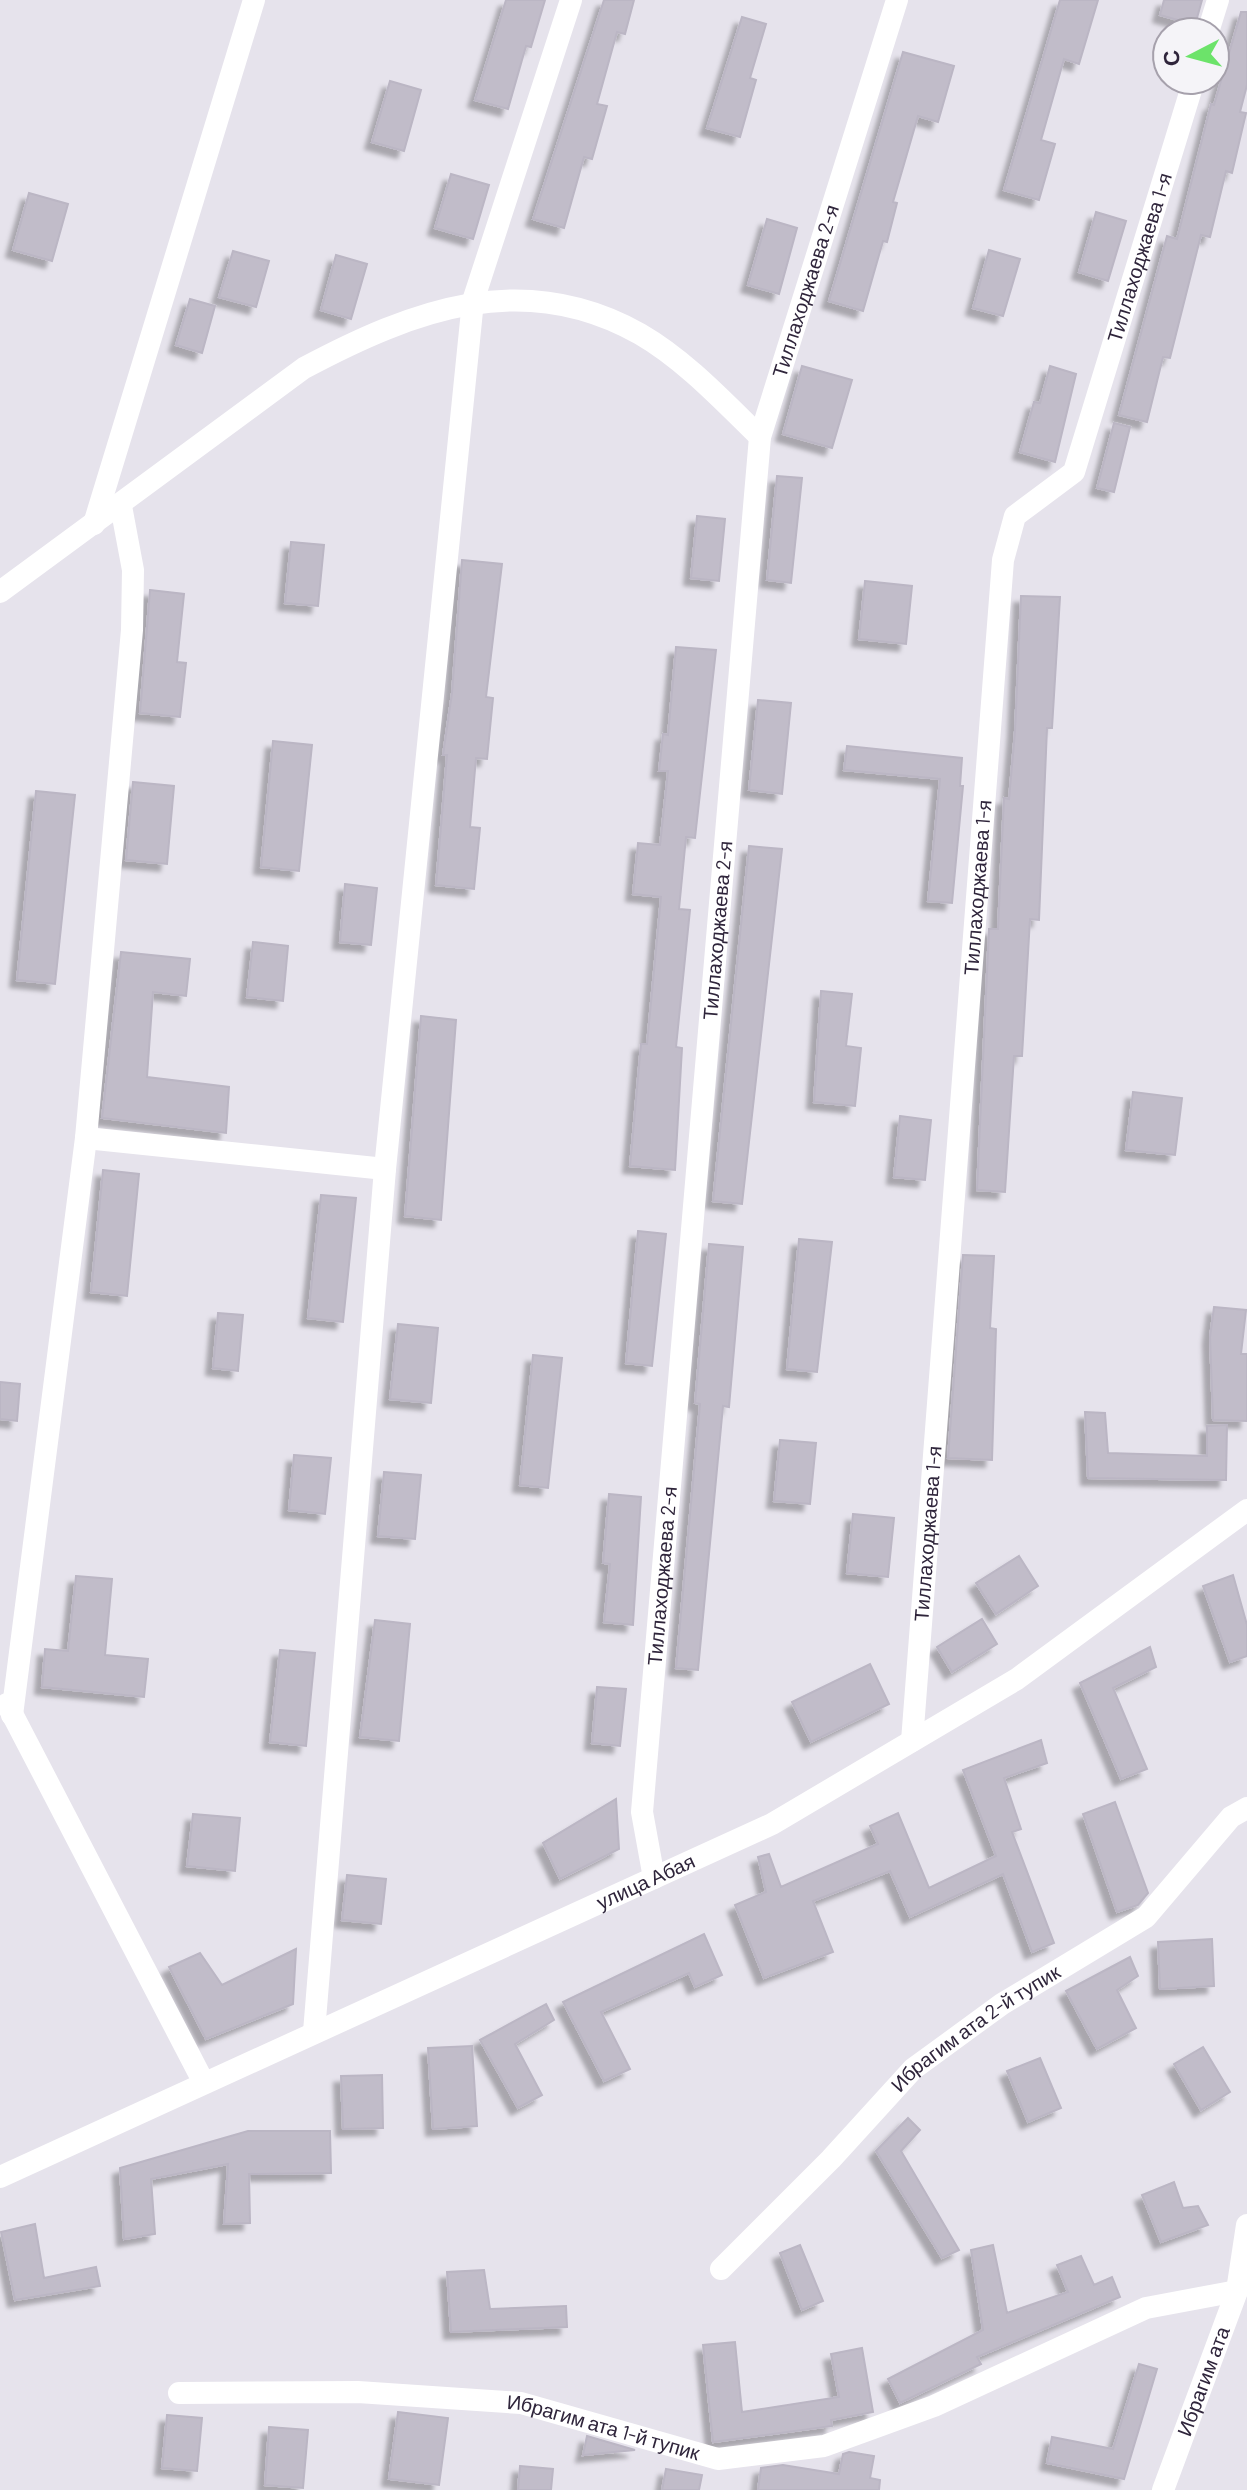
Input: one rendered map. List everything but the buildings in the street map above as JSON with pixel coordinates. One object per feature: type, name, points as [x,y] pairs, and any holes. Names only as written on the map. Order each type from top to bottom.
[{"type":"street","points":[[94,524],[254,0]]},
{"type":"street","points":[[314,2032],[385,1169],[473,301],[571,0]]},
{"type":"street","name":"Тиллаходжаева 2-я","points":[[654,1878],[642,1812],[760,437],[897,0]]},
{"type":"street","name":"Тиллаходжаева 1-я","points":[[912,1741],[1003,560],[1015,516],[1074,472],[1189,96]]},
{"type":"street","points":[[0,592],[121,506],[304,368],[360,338],[434,310],[473,301],[547,303],[594,313],[641,335],[698,378],[760,437]]},
{"type":"street","points":[[12,1715],[86,1138],[132,630],[133,570],[121,506]]},
{"type":"street","points":[[86,1138],[385,1169]]},
{"type":"street","name":"улица Абая","points":[[0,2177],[772,1824],[1017,1679],[1247,1510]]},
{"type":"street","points":[[0,1691],[204,2083]]},
{"type":"street","name":"Ибрагим ата 2-й тупик","points":[[721,2269],[831,2159],[913,2069],[1002,2004],[1146,1917],[1231,1817],[1247,1808]]},
{"type":"street","name":"Ибрагим ата","points":[[1163,2490],[1237,2291],[1247,2225]]},
{"type":"street","name":"Ибрагим ата 1-й тупик","points":[[179,2393],[358,2392],[521,2403],[718,2459],[824,2446],[934,2406],[1146,2308],[1237,2291]]}]
